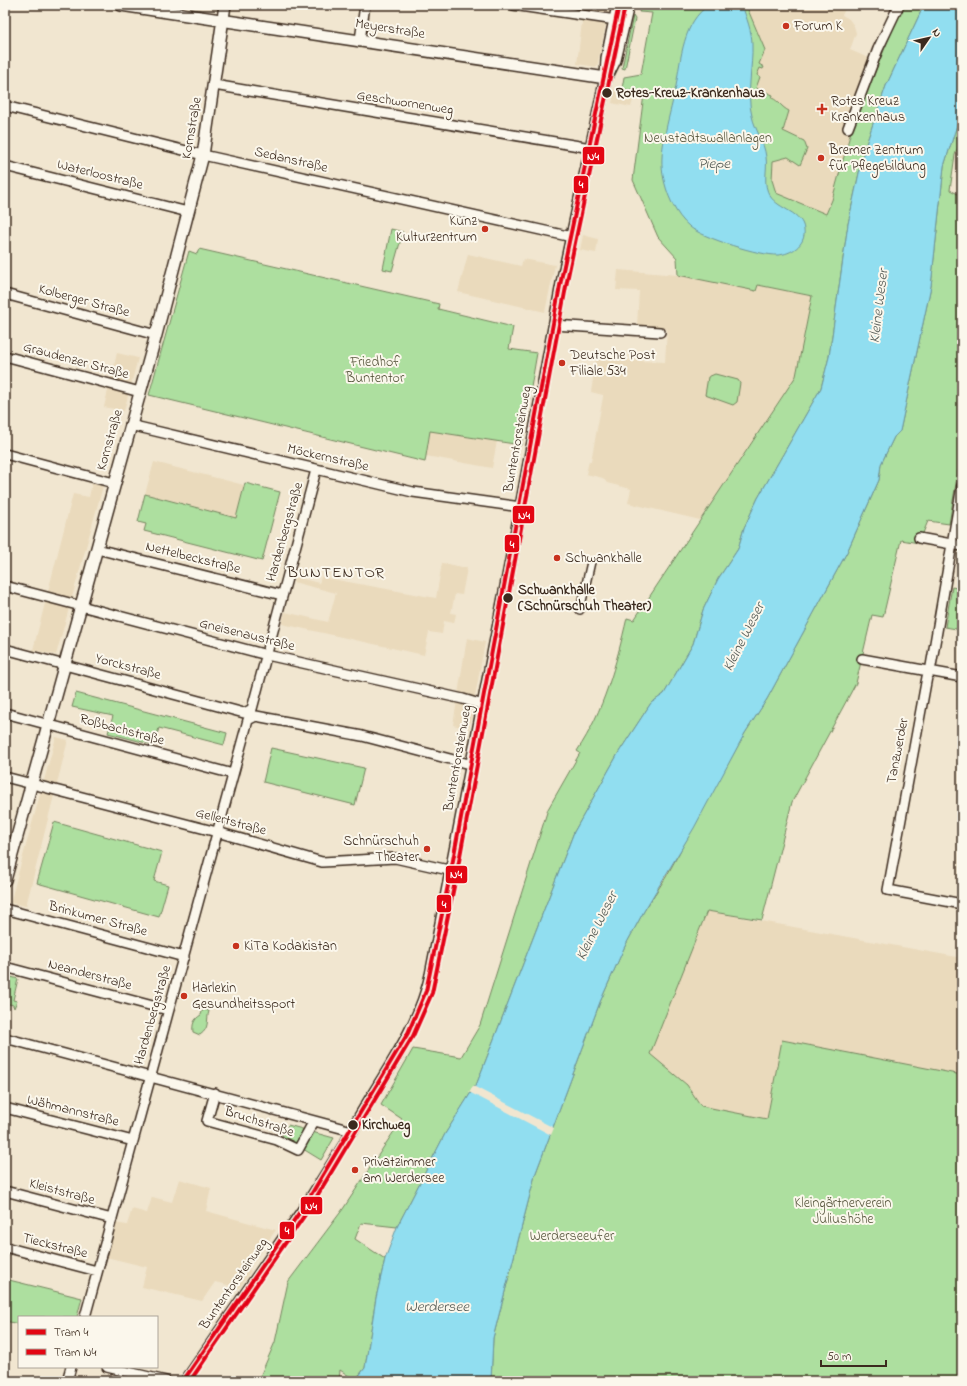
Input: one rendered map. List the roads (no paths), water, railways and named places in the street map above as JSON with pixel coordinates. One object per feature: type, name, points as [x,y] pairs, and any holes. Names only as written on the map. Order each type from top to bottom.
[{"type":"street","name":"Meyerstraße","points":[[121,5],[606,78]]},
{"type":"street","name":"Kornstraße","points":[[5,880],[10,844],[32,784],[156,335],[203,154],[226,5]]},
{"type":"street","points":[[360,40],[365,5]]},
{"type":"street","points":[[513,5],[616,20]]},
{"type":"street","name":"Buntentorsteinweg","points":[[185,1381],[310,1200],[406,1041],[423,1005],[432,975],[554,325],[606,78],[607,58],[618,5]]},
{"type":"street","name":"Buntentorsteinweg","points":[[606,78],[615,60],[628,5]]},
{"type":"street","points":[[848,128],[878,49],[899,5]]},
{"type":"street","name":"Geschwornenweg","points":[[214,85],[591,148]]},
{"type":"street","name":"Sedanstraße","points":[[5,106],[203,154],[572,237]]},
{"type":"street","name":"Waterloostraße","points":[[5,166],[188,212]]},
{"type":"street","name":"Kolberger Straße","points":[[5,294],[156,335]]},
{"type":"street","points":[[554,325],[660,332]]},
{"type":"street","name":"Graudenzer Straße","points":[[5,356],[140,392]]},
{"type":"street","name":"Möckernstraße","points":[[130,425],[413,492],[521,507]]},
{"type":"street","points":[[5,454],[114,483]]},
{"type":"street","name":"Hardenbergstraße","points":[[85,1316],[218,832],[246,716],[252,709],[316,470]]},
{"type":"street","name":"Tanzwerder","points":[[962,486],[930,672],[927,677],[912,751],[888,890],[962,904]]},
{"type":"street","points":[[919,538],[962,546]]},
{"type":"street","name":"Nettelbeckstraße","points":[[97,548],[282,595]]},
{"type":"street","points":[[580,610],[591,562]]},
{"type":"street","name":"Gneisenaustraße","points":[[5,586],[266,655],[464,699],[483,705]]},
{"type":"street","name":"Yorckstraße","points":[[5,649],[246,716],[256,716],[362,736],[472,765]]},
{"type":"street","points":[[862,659],[962,677]]},
{"type":"street","name":"Roßbachstraße","points":[[5,713],[233,774]]},
{"type":"street","name":"Gellertstraße","points":[[5,777],[218,832],[322,862],[395,858],[452,871]]},
{"type":"street","name":"Brinkumer Straße","points":[[5,908],[184,956]]},
{"type":"street","name":"Neanderstraße","points":[[5,967],[168,1010]]},
{"type":"street","points":[[5,1038],[215,1093],[352,1131]]},
{"type":"street","name":"Bruchstraße","points":[[215,1093],[207,1120],[277,1140],[298,1150],[314,1120]]},
{"type":"street","name":"Wähmannstraße","points":[[5,1108],[133,1142]]},
{"type":"street","name":"Kleiststraße","points":[[5,1191],[112,1219]]},
{"type":"street","name":"Tieckstraße","points":[[5,1247],[97,1271]]},
{"type":"street","points":[[67,1381],[71,1368]]},
{"type":"street","points":[[111,1368],[166,1381]]},
{"type":"water","name":"Piepe","points":[[709,5],[742,5],[751,34],[752,44],[750,107],[753,121],[765,151],[766,187],[774,201],[795,215],[803,224],[803,240],[797,248],[788,253],[770,255],[759,253],[719,241],[697,231],[690,227],[680,216],[666,189],[663,175],[662,154],[682,53],[688,31],[700,12]]},
{"type":"water","points":[[924,5],[962,5],[962,109],[944,166],[931,286],[900,431],[894,437],[881,464],[879,480],[847,552],[767,699],[745,733],[694,828],[644,911],[624,948],[600,1002],[535,1175],[493,1338],[491,1381],[355,1381],[365,1368],[376,1298],[385,1259],[397,1227],[445,1134],[477,1083],[574,832],[619,752],[651,703],[664,694],[693,644],[703,610],[718,579],[738,549],[744,528],[758,498],[821,388],[829,357],[848,224],[864,150],[886,86]]},
{"type":"tram line","name":"4","points":[[183,1381],[306,1203],[408,1033],[426,991],[451,871],[562,275],[619,5]]},
{"type":"tram line","name":"N4","points":[[190,1381],[311,1206],[413,1036],[432,993],[457,872],[568,276],[625,6]]},
{"type":"place","name":"Forum K","points":[[786,26]]},
{"type":"place","name":"Rotes-Kreuz-Krankenhaus","points":[[607,93]]},
{"type":"place","name":"Rotes Kreuz Krankenhaus","points":[[822,109]]},
{"type":"place","name":"Bremer Zentrum für Pflegebildung","points":[[821,158]]},
{"type":"place","name":"Kunz Kulturzentrum","points":[[485,229]]},
{"type":"place","name":"Deutsche Post Filiale 534","points":[[562,363]]},
{"type":"place","name":"Schwankhalle","points":[[557,558]]},
{"type":"place","name":"Schwankhalle (Schnürschuh Theater)","points":[[508,598]]},
{"type":"place","name":"Schnürschuh Theater","points":[[427,849]]},
{"type":"place","name":"KiTa Kodakistan","points":[[236,946]]},
{"type":"place","name":"Harlekin Gesundheitssport","points":[[184,996]]},
{"type":"place","name":"Kirchweg","points":[[353,1125]]},
{"type":"place","name":"Privatzimmer am Werdersee","points":[[355,1170]]},
{"type":"district","name":"BUNTENTOR","points":[[336,573]]},
{"type":"park label","name":"Neustadtswallanlagen","points":[[708,138]]},
{"type":"park label","name":"Friedhof Buntentor","points":[[375,370]]},
{"type":"park label","name":"Kleingärtnerverein Juliushöhe","points":[[843,1212]]},
{"type":"park label","name":"Werderseeufer","points":[[572,1236]]},
{"type":"water label","name":"Kleine Weser","points":[[879,306]]},
{"type":"water label","name":"Kleine Weser","points":[[744,637]]},
{"type":"water label","name":"Kleine Weser","points":[[597,926]]},
{"type":"water label","name":"Werdersee","points":[[437,1307]]}]
